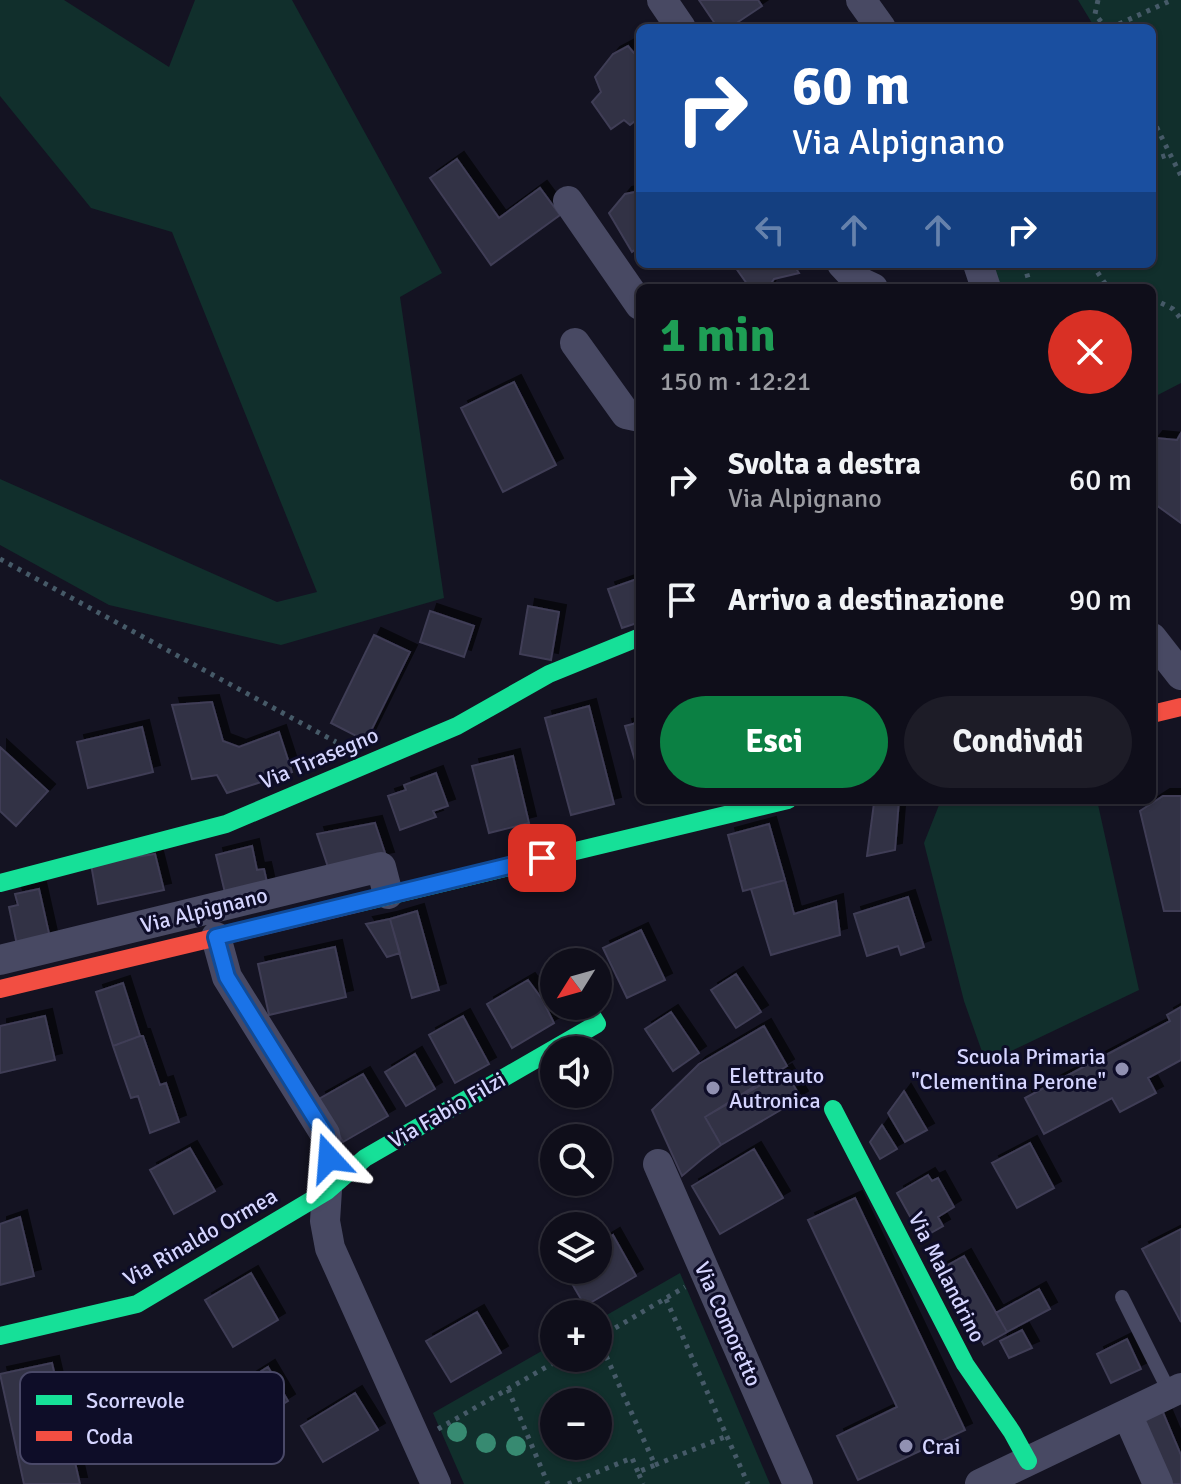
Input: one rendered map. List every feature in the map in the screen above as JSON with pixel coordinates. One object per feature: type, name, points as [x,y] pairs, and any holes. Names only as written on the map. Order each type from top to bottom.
[{"type":"street","points":[[662,0],[678,24]]},
{"type":"street","points":[[861,0],[878,24]]},
{"type":"street","points":[[568,201],[636,299]]},
{"type":"street","points":[[846,268],[864,284]]},
{"type":"street","points":[[575,343],[626,414],[636,416]]},
{"type":"street","name":"Via Tirasegno","points":[[0,883],[226,824],[457,726],[549,674],[636,639]]},
{"type":"street","points":[[1156,643],[1181,675]]},
{"type":"street","points":[[1156,713],[1181,707]]},
{"type":"street","name":"Via Alpignano","points":[[0,989],[771,804]]},
{"type":"street","name":"Via Alpignano","points":[[0,960],[381,867],[388,894]]},
{"type":"street","points":[[216,937],[227,977],[325,1134],[329,1158],[325,1221],[330,1248],[436,1484]]},
{"type":"street","name":"Via Fabio Filzi","points":[[327,1191],[365,1158],[597,1024],[595,1020]]},
{"type":"street","name":"Via Malandrino","points":[[833,1109],[965,1364],[1028,1461]]},
{"type":"street","name":"Via Comoretto","points":[[658,1164],[798,1484]]},
{"type":"street","name":"Via Rinaldo Ormea","points":[[0,1336],[137,1304],[327,1191]]},
{"type":"street","points":[[980,1484],[1176,1391]]},
{"type":"street","points":[[1127,1414],[1158,1484]]},
{"type":"lane","points":[[1122,1297],[1176,1391]]},
{"type":"path","points":[[1098,0],[1095,14],[1104,24]]},
{"type":"path","points":[[1117,24],[1172,0]]},
{"type":"path","points":[[1156,126],[1181,176]]},
{"type":"path","points":[[1156,159],[1170,154]]},
{"type":"path","points":[[1156,301],[1173,309],[1181,319]]},
{"type":"path","points":[[0,559],[372,762]]},
{"type":"path","points":[[612,1330],[707,1275]]},
{"type":"path","points":[[666,1299],[748,1484]]},
{"type":"path","points":[[612,1369],[655,1465]]},
{"type":"path","points":[[417,1441],[540,1371]]},
{"type":"path","points":[[508,1389],[548,1484]]},
{"type":"path","points":[[638,1472],[727,1436]]},
{"type":"path","points":[[568,1484],[632,1458],[643,1484]]},
{"type":"green space","points":[[0,0],[64,0],[169,67],[195,0],[292,0],[442,273],[400,297],[444,598],[281,645],[109,605],[0,545],[0,479],[277,602],[317,592],[172,232],[91,208],[0,96]]},
{"type":"green space","points":[[1078,0],[1181,0],[1181,383],[1156,396],[1156,284],[992,284],[986,268],[1156,268],[1156,24],[1093,24]]},
{"type":"green space","points":[[939,804],[1098,804],[1139,990],[986,1063],[964,1001],[924,843]]},
{"type":"green space","points":[[680,1273],[770,1484],[464,1484],[433,1413],[540,1352],[540,1372],[612,1372],[612,1312]]},
{"type":"building","points":[[699,0],[758,0],[762,6],[735,24],[715,24]]},
{"type":"building","points":[[628,46],[636,55],[636,123],[630,125],[624,120],[611,129],[592,102],[601,92],[595,77],[613,54]]},
{"type":"building","points":[[457,159],[499,218],[540,188],[560,215],[491,265],[430,178]]},
{"type":"building","points":[[636,192],[636,249],[632,252],[609,213],[625,194]]},
{"type":"building","points":[[736,268],[796,268],[799,273],[774,279],[771,284],[747,284]]},
{"type":"building","points":[[514,382],[556,465],[503,492],[461,408]]},
{"type":"building","points":[[1181,433],[1181,523],[1156,505],[1156,438],[1177,440]]},
{"type":"building","points":[[636,579],[636,623],[622,628],[608,589]]},
{"type":"building","points":[[528,606],[559,612],[551,660],[520,654]]},
{"type":"building","points":[[430,611],[474,626],[464,657],[420,642]]},
{"type":"building","points":[[374,635],[410,652],[366,741],[331,723]]},
{"type":"building","points":[[212,702],[223,741],[239,747],[279,732],[292,772],[227,793],[217,775],[192,779],[172,705]]},
{"type":"building","points":[[589,706],[614,804],[571,815],[545,718]]},
{"type":"building","points":[[636,723],[636,764],[625,726]]},
{"type":"building","points":[[142,727],[153,772],[88,788],[77,742]]},
{"type":"building","points":[[0,747],[48,791],[16,826],[0,811]]},
{"type":"building","points":[[513,756],[529,823],[489,833],[472,766]]},
{"type":"building","points":[[436,773],[448,806],[433,811],[436,817],[400,830],[388,796],[406,790],[404,785]]},
{"type":"building","points":[[1163,796],[1181,796],[1181,911],[1164,911],[1140,811],[1156,804]]},
{"type":"building","points":[[874,804],[899,804],[895,850],[867,856]]},
{"type":"building","points":[[375,823],[387,859],[329,870],[317,834]]},
{"type":"building","points":[[769,824],[785,880],[743,891],[728,835]]},
{"type":"building","points":[[252,846],[257,870],[264,869],[268,887],[226,897],[216,855]]},
{"type":"building","points":[[155,854],[164,890],[98,904],[91,864]]},
{"type":"building","points":[[785,880],[794,914],[836,901],[840,935],[771,955],[751,889]]},
{"type":"building","points":[[39,889],[50,938],[17,945],[9,907],[18,905],[15,894]]},
{"type":"building","points":[[908,897],[924,947],[901,955],[898,946],[867,956],[854,914]]},
{"type":"building","points":[[417,911],[439,990],[412,998],[390,919]]},
{"type":"building","points":[[390,919],[400,953],[387,957],[366,924]]},
{"type":"building","points":[[641,930],[665,980],[627,998],[612,967],[612,948],[603,948]]},
{"type":"building","points":[[335,947],[346,997],[269,1015],[258,964]]},
{"type":"building","points":[[736,974],[761,1012],[736,1028],[711,990]]},
{"type":"building","points":[[528,980],[540,996],[540,1020],[552,1020],[554,1023],[512,1048],[487,1004]]},
{"type":"building","points":[[123,983],[140,1036],[113,1046],[96,992]]},
{"type":"building","name":"Scuola Primaria \"Clementina Perone\"","points":[[1181,1007],[1181,1060],[1148,1078],[1156,1093],[1120,1112],[1112,1098],[1044,1134],[1025,1098],[1170,1021],[1167,1015]]},
{"type":"building","points":[[671,1012],[699,1053],[673,1071],[645,1029]]},
{"type":"building","points":[[45,1016],[55,1060],[0,1073],[0,1026]]},
{"type":"building","points":[[463,1016],[489,1064],[455,1083],[429,1035]]},
{"type":"building","name":"Elettrauto Autronica","points":[[764,1026],[787,1066],[705,1117],[721,1145],[682,1176],[652,1110],[699,1064]]},
{"type":"building","points":[[143,1036],[160,1085],[166,1083],[179,1122],[150,1133],[138,1096],[131,1098],[113,1046]]},
{"type":"building","points":[[415,1054],[435,1089],[406,1106],[385,1072]]},
{"type":"building","points":[[785,1071],[801,1098],[721,1145],[705,1117]]},
{"type":"building","points":[[363,1074],[388,1116],[343,1142],[319,1099]]},
{"type":"building","points":[[904,1091],[927,1130],[905,1142],[888,1113]]},
{"type":"building","points":[[882,1125],[897,1149],[880,1159],[870,1142]]},
{"type":"building","points":[[1030,1143],[1054,1188],[1017,1208],[992,1163]]},
{"type":"building","points":[[190,1148],[215,1191],[174,1214],[150,1170]]},
{"type":"building","points":[[754,1149],[783,1198],[720,1234],[692,1186]]},
{"type":"building","points":[[928,1175],[932,1181],[938,1178],[954,1207],[938,1217],[943,1226],[922,1238],[897,1193]]},
{"type":"building","points":[[855,1198],[965,1430],[858,1480],[837,1436],[897,1407],[808,1220]]},
{"type":"building","points":[[20,1217],[34,1276],[0,1285],[0,1224]]},
{"type":"building","points":[[1181,1229],[1181,1322],[1142,1249]]},
{"type":"building","points":[[612,1236],[636,1276],[595,1300],[582,1300],[572,1284],[612,1284]]},
{"type":"building","points":[[964,1256],[1007,1332],[984,1345],[941,1269]]},
{"type":"building","points":[[251,1273],[278,1320],[233,1347],[205,1300]]},
{"type":"building","points":[[1039,1289],[1050,1309],[1007,1332],[996,1313]]},
{"type":"building","points":[[477,1312],[501,1353],[451,1382],[426,1341]]},
{"type":"building","points":[[1022,1330],[1032,1348],[1009,1358],[1000,1341]]},
{"type":"building","points":[[1127,1339],[1141,1369],[1111,1383],[1097,1354]]},
{"type":"building","points":[[52,1363],[54,1372],[20,1372],[20,1464],[75,1464],[80,1484],[24,1484],[0,1374]]},
{"type":"building","points":[[355,1393],[378,1430],[323,1462],[301,1426]]},
{"type":"building","points":[[1162,1410],[1181,1455],[1181,1484],[1169,1484],[1141,1418]]},
{"type":"traffic: fast","points":[[0,883],[226,824],[457,726],[549,674],[636,639]]},
{"type":"traffic: fast","points":[[359,903],[771,804]]},
{"type":"traffic: fast","points":[[0,1336],[137,1304],[327,1191],[365,1158],[597,1024],[595,1020]]},
{"type":"traffic: fast","points":[[833,1109],[965,1364],[1028,1461]]},
{"type":"traffic: jam","points":[[1156,713],[1181,707]]},
{"type":"traffic: jam","points":[[0,989],[359,903]]},
{"type":"place","name":"Scuola Primaria \"Clementina Perone\"","points":[[1122,1069]]},
{"type":"place","name":"Elettrauto Autronica","points":[[713,1088]]},
{"type":"place","name":"Crai","points":[[906,1446]]},
{"type":"route","points":[[329,1158],[325,1134],[227,977],[216,937],[542,858]]}]
